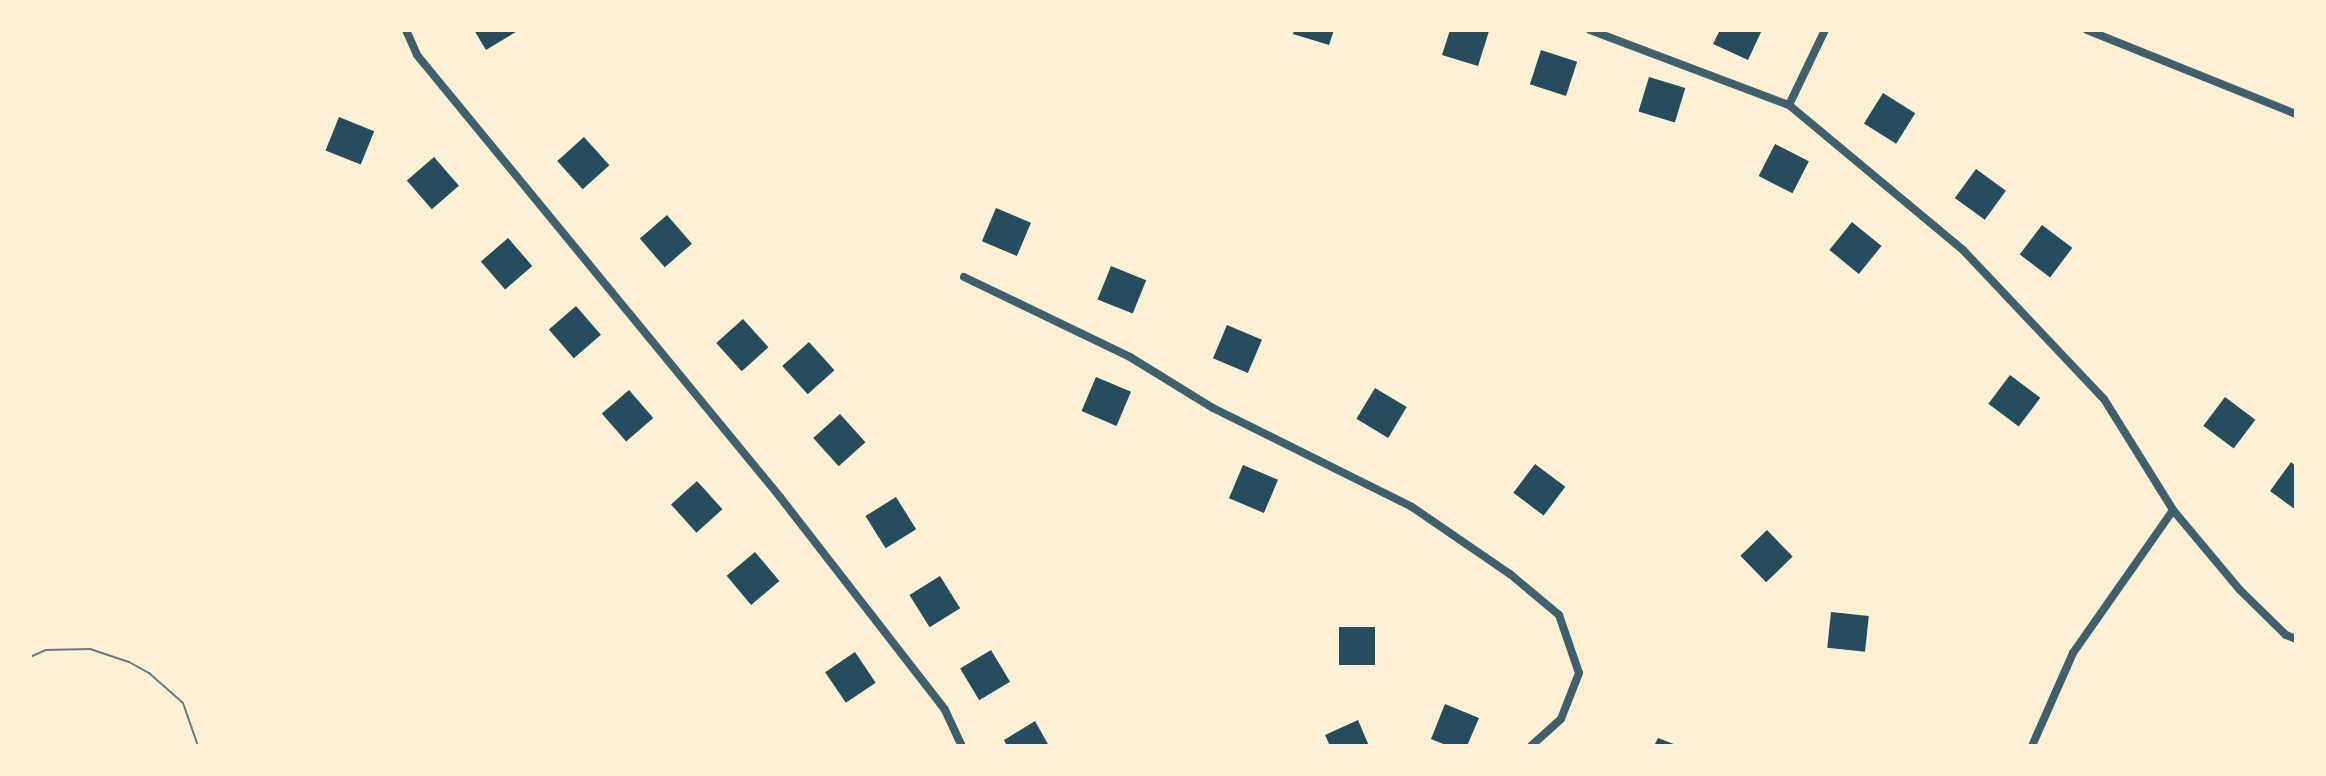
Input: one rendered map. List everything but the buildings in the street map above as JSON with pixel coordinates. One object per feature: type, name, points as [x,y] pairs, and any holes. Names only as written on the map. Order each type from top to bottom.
[{"type":"street","points":[[406,30],[417,55],[780,497],[945,710],[962,746]]},
{"type":"street","points":[[1590,30],[1789,105],[1963,250],[2104,399],[2173,510],[2240,590],[2286,635],[2296,639]]},
{"type":"street","points":[[1789,105],[1825,30]]},
{"type":"street","points":[[2087,30],[2296,114]]},
{"type":"street","points":[[964,277],[1130,357],[1213,408],[1412,507],[1510,574],[1559,615],[1579,673],[1561,719],[1531,746]]},
{"type":"street","points":[[2032,746],[2073,653],[2173,510]]},
{"type":"tram line","points":[[30,657],[46,650],[90,649],[129,662],[149,673],[183,703],[198,746]]}]
